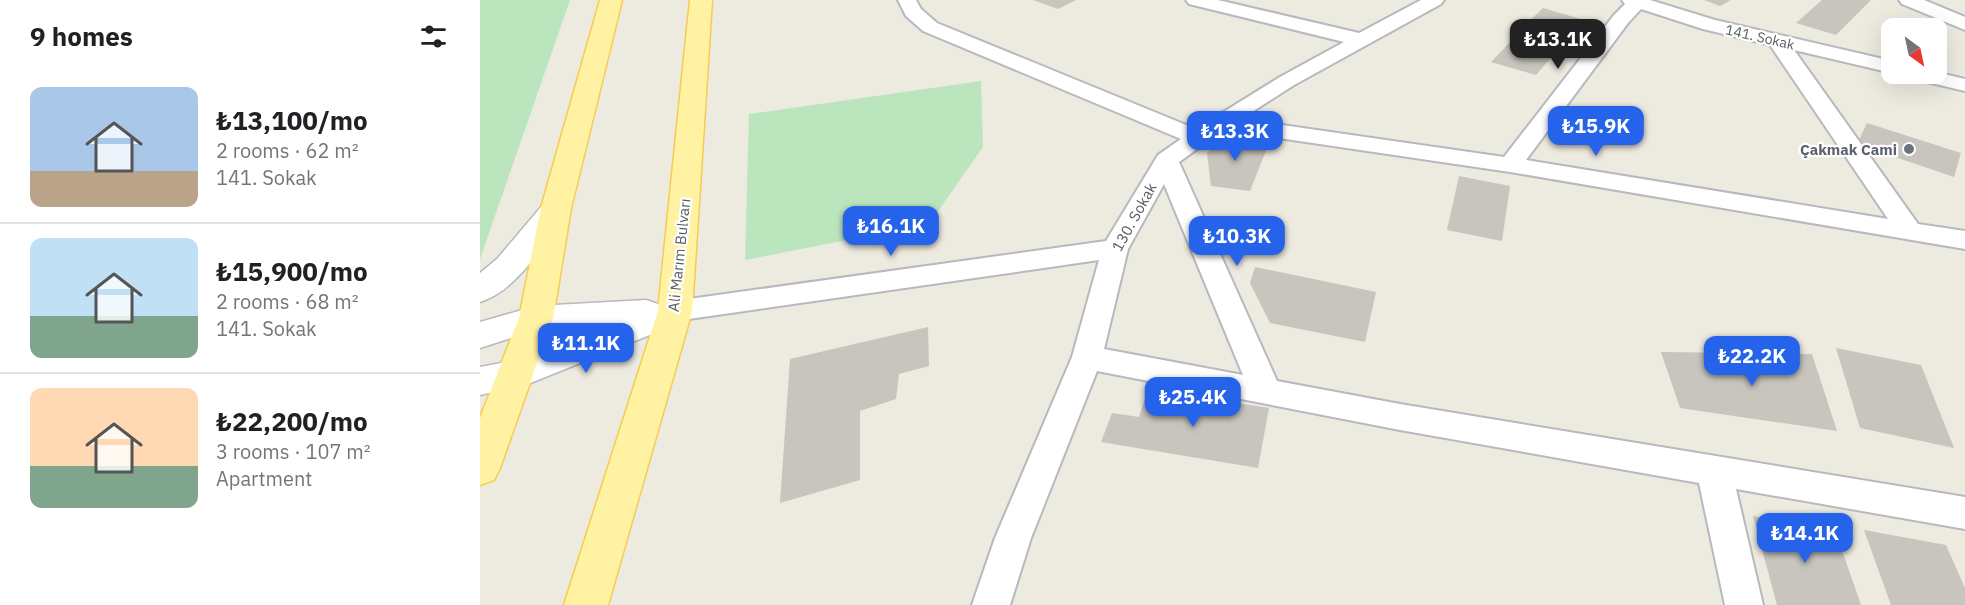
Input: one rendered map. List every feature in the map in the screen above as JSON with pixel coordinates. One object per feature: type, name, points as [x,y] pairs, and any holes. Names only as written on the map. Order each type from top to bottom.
[{"type":"main road","points":[[480,468],[536,318],[556,208],[610,0]]},
{"type":"main road","name":"Ali Marım Bulvarı","points":[[586,605],[675,310],[703,0]]},
{"type":"street","points":[[907,0],[913,12],[930,27],[1198,138]]},
{"type":"street","points":[[1195,0],[1362,40]]},
{"type":"street","name":"130. Sokak","points":[[991,605],[1013,538],[1087,357],[1114,249],[1166,160],[1287,81],[1435,0]]},
{"type":"street","points":[[1908,0],[1965,24]]},
{"type":"street","points":[[1510,165],[1634,1]]},
{"type":"street","name":"141. Sokak","points":[[1634,1],[1710,25],[1881,65]]},
{"type":"street","points":[[1777,41],[1909,230]]},
{"type":"street","points":[[1947,81],[1965,85]]},
{"type":"street","points":[[1220,123],[1510,165],[1965,240]]},
{"type":"street","points":[[1166,160],[1266,391]]},
{"type":"street","points":[[480,291],[508,267],[556,208]]},
{"type":"street","points":[[480,335],[536,318],[675,310],[1114,249]]},
{"type":"street","points":[[480,381],[514,374],[675,310]]},
{"type":"street","points":[[1087,357],[1400,417],[1965,513]]},
{"type":"street","points":[[1714,470],[1744,605]]},
{"type":"green space","points":[[480,0],[570,0],[480,259]]},
{"type":"green space","points":[[981,81],[983,147],[929,224],[745,260],[749,114]]},
{"type":"building","points":[[1033,0],[1076,0],[1058,9]]},
{"type":"building","points":[[1704,0],[1731,0],[1720,6]]},
{"type":"building","points":[[1822,0],[1871,0],[1836,35],[1796,23]]},
{"type":"building","points":[[1543,8],[1584,20],[1559,48],[1516,34]]},
{"type":"building","points":[[1513,39],[1556,52],[1536,75],[1491,62]]},
{"type":"building","name":"Çakmak Cami","points":[[1867,123],[1961,153],[1954,177],[1857,144]]},
{"type":"building","points":[[1225,133],[1269,143],[1250,191],[1211,186],[1207,153]]},
{"type":"building","points":[[1459,176],[1510,186],[1502,241],[1447,230]]},
{"type":"building","points":[[1255,267],[1376,292],[1365,342],[1270,323],[1250,283]]},
{"type":"building","points":[[928,327],[929,366],[899,374],[896,399],[860,411],[860,480],[780,503],[790,359]]},
{"type":"building","points":[[1836,348],[1921,365],[1954,448],[1860,428]]},
{"type":"building","points":[[1661,352],[1812,354],[1837,431],[1680,408]]},
{"type":"building","points":[[1148,389],[1269,408],[1258,468],[1101,442],[1112,413],[1139,417]]},
{"type":"building","points":[[1753,516],[1835,530],[1861,605],[1777,605]]},
{"type":"building","points":[[1864,530],[1946,545],[1965,588],[1965,605],[1891,605]]},
{"type":"place","name":"Çakmak Cami","points":[[1909,149]]}]
